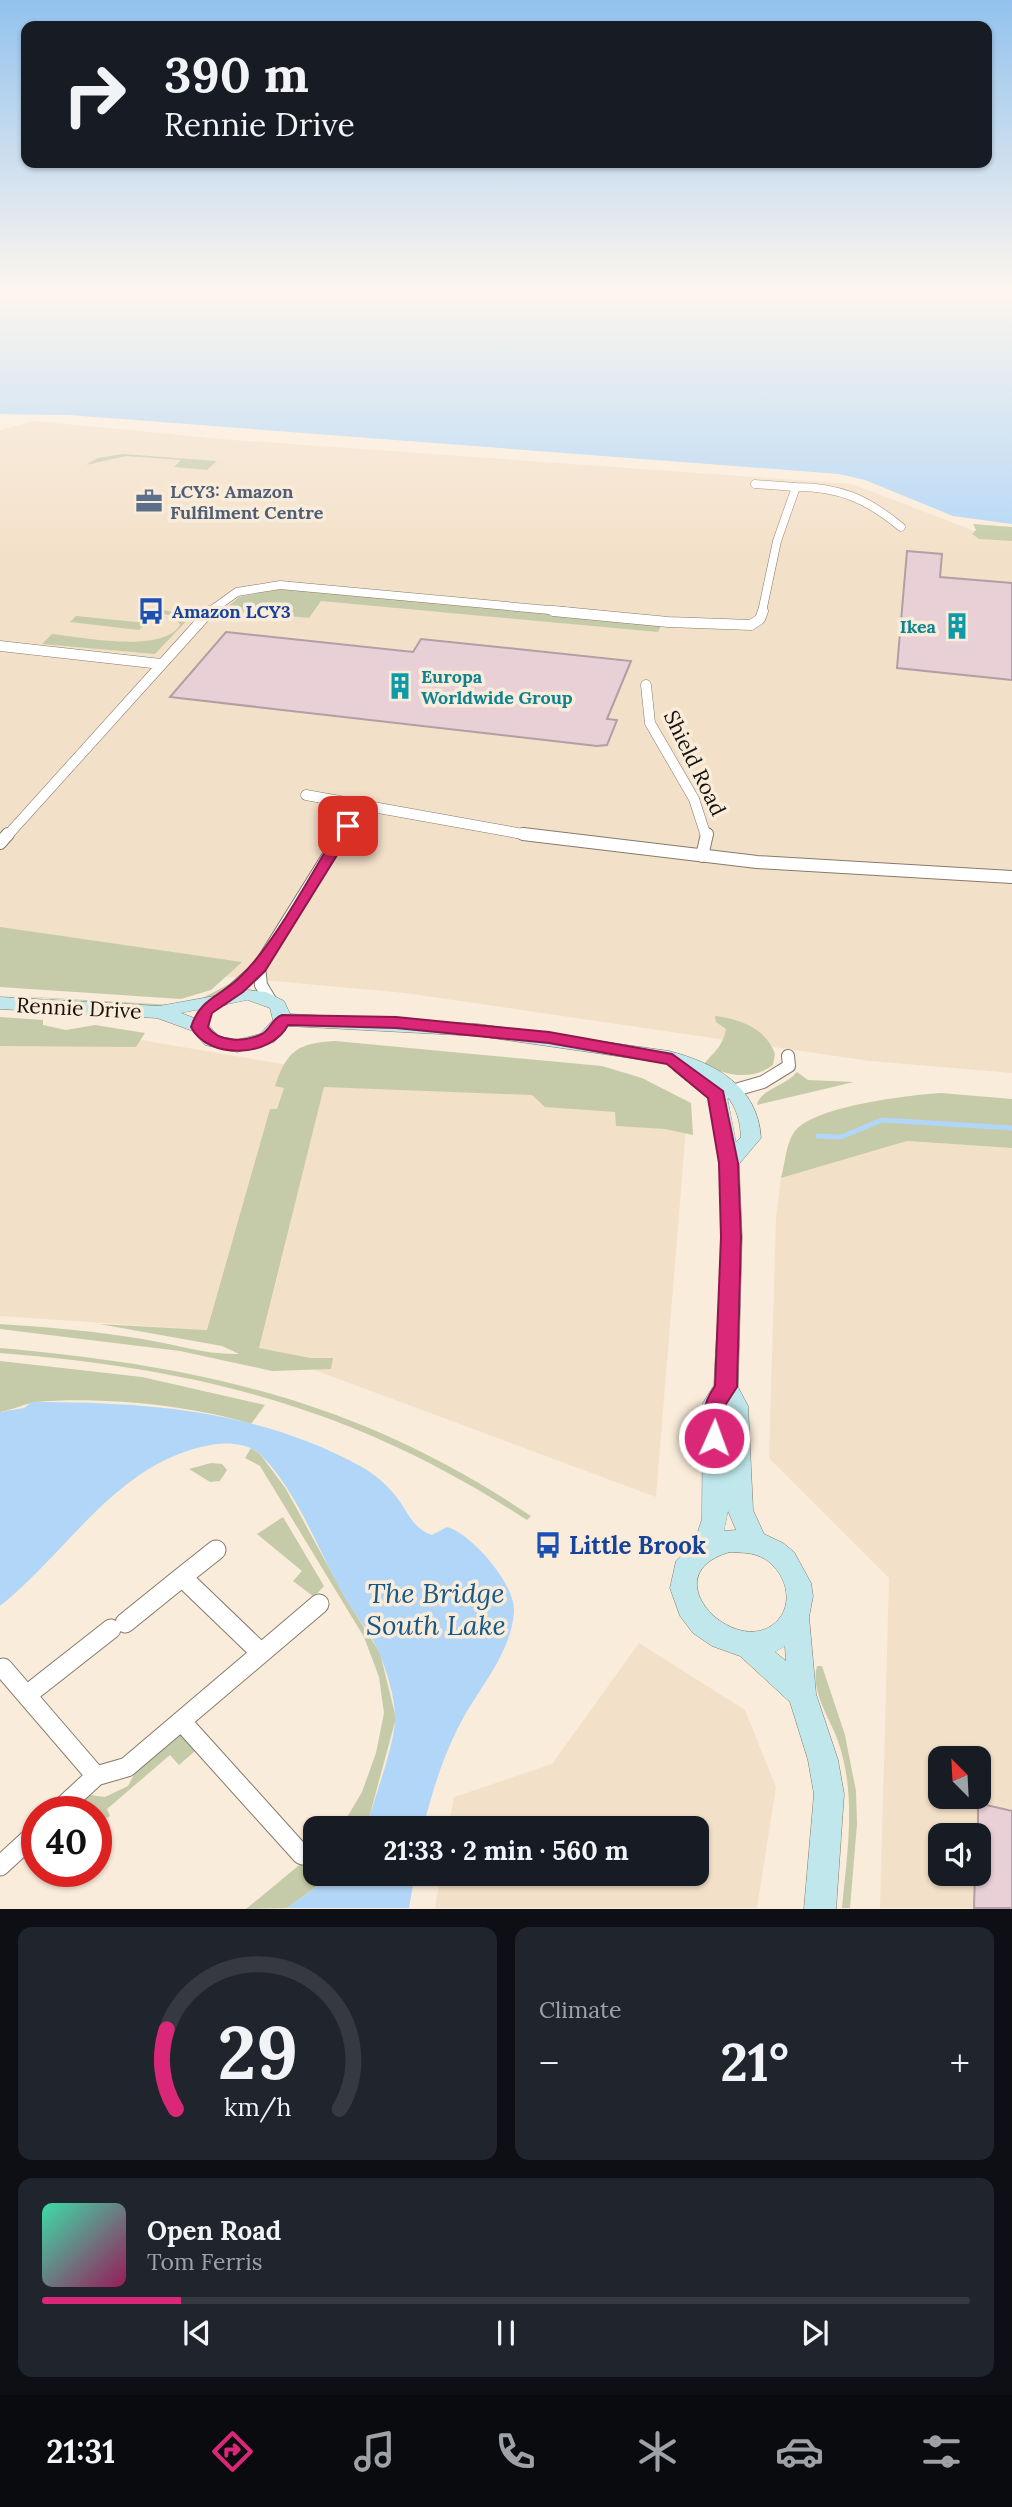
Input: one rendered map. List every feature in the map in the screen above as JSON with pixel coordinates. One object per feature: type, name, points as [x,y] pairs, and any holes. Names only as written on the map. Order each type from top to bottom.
[{"type":"street","points":[[755,484],[821,486],[855,493],[901,527]]},
{"type":"street","points":[[0,843],[221,599],[244,589],[277,584],[668,622],[751,625],[761,619],[777,541],[796,487]]},
{"type":"street","points":[[0,646],[161,664]]},
{"type":"street","name":"Shield Road","points":[[646,685],[650,723],[694,799],[708,833],[702,856]]},
{"type":"street","points":[[306,795],[521,834],[702,856],[1012,877]]},
{"type":"street","points":[[200,1027],[200,1019],[259,967],[360,806]]},
{"type":"street","points":[[259,967],[261,985],[270,1000],[278,1006],[282,1020],[422,1025],[549,1038],[672,1059],[726,1093],[752,1122],[751,1138],[729,1163]]},
{"type":"street","name":"Rennie Drive","points":[[0,1003],[159,1013],[248,995],[270,1000]]},
{"type":"street","name":"Rennie Drive","points":[[159,1013],[200,1027],[212,1041],[237,1046],[267,1038],[277,1030],[282,1020]]},
{"type":"street","points":[[726,1093],[763,1082],[789,1066],[788,1056]]},
{"type":"street","points":[[726,1093],[731,1237],[726,1387],[736,1406],[740,1510],[755,1544]]},
{"type":"street","points":[[706,1548],[715,1519],[715,1403],[726,1387]]},
{"type":"street","points":[[796,1618],[784,1633],[768,1642],[746,1644],[726,1640],[708,1630],[686,1601],[684,1585],[687,1570],[698,1552],[730,1541],[755,1544],[778,1554],[799,1583],[801,1600],[796,1618],[802,1694],[824,1760],[829,1794],[820,1909]]},
{"type":"street","points":[[27,1695],[216,1550]]},
{"type":"street","points":[[182,1577],[261,1653]]},
{"type":"street","points":[[74,1796],[96,1776],[127,1767],[183,1723],[319,1604]]},
{"type":"street","points":[[746,1644],[802,1694]]},
{"type":"street","points":[[3,1668],[96,1776]]},
{"type":"street","points":[[183,1723],[302,1855]]},
{"type":"street","points":[[0,1866],[21,1847]]},
{"type":"shaded area","points":[[35,421],[221,439],[852,484],[975,531],[972,534],[979,539],[1012,541],[1012,1073],[870,1061],[405,993],[0,956],[0,430]]},
{"type":"shaded area","points":[[94,1032],[306,1068],[688,1104],[656,1497],[207,1330],[0,1316],[0,1039]]},
{"type":"shaded area","points":[[907,1141],[1012,1148],[1012,1908],[880,1908],[889,1578],[769,1458],[776,1217],[781,1178]]},
{"type":"shaded area","points":[[639,1643],[745,1710],[776,1787],[757,1908],[435,1908],[439,1886],[709,1886],[709,1816],[450,1816],[454,1797],[552,1764]]},
{"type":"green space","points":[[123,454],[217,461],[207,470],[174,467],[181,460],[126,456],[86,465],[98,458]]},
{"type":"green space","points":[[973,524],[1012,527],[1012,541],[979,539],[972,534],[976,530]]},
{"type":"green space","points":[[285,588],[662,624],[658,632],[321,601],[309,618],[224,610],[239,597]]},
{"type":"green space","points":[[163,610],[192,615],[155,654],[42,644],[52,634],[120,642],[157,639],[171,634],[180,625],[175,617],[161,613]]},
{"type":"green space","points":[[76,616],[146,623],[139,630],[70,622]]},
{"type":"green space","points":[[0,927],[242,962],[211,990],[181,999],[0,987]]},
{"type":"green space","points":[[231,985],[210,997],[194,1002],[169,1007],[0,995],[172,1005],[197,1001]]},
{"type":"green space","points":[[715,1016],[743,1022],[759,1031],[775,1054],[773,1065],[756,1073],[739,1075],[704,1064],[725,1035],[726,1029],[716,1022]]},
{"type":"green space","points":[[0,1017],[43,1020],[43,1025],[66,1030],[95,1025],[145,1033],[136,1047],[0,1046]]},
{"type":"green space","points":[[335,1041],[602,1066],[642,1078],[691,1103],[693,1135],[665,1129],[616,1126],[615,1112],[545,1107],[532,1095],[324,1087],[259,1348],[310,1358],[333,1358],[331,1369],[272,1371],[180,1351],[0,1329],[0,1324],[71,1330],[142,1339],[202,1351],[239,1354],[222,1346],[99,1324],[207,1330],[270,1109],[277,1109],[284,1088],[275,1086],[279,1074],[295,1051],[311,1044]]},
{"type":"green space","points":[[797,1072],[808,1080],[854,1082],[757,1105],[763,1095]]},
{"type":"green space","points":[[941,1093],[1012,1099],[1012,1148],[907,1141],[781,1178],[792,1136],[806,1122],[863,1103]]},
{"type":"green space","points":[[0,1348],[144,1366],[212,1379],[277,1396],[341,1417],[404,1444],[467,1477],[531,1516],[527,1520],[463,1481],[400,1449],[338,1422],[275,1400],[210,1383],[143,1370],[0,1353]]},
{"type":"green space","points":[[0,1361],[142,1377],[265,1405],[251,1424],[174,1407],[116,1401],[36,1402],[0,1412]]},
{"type":"green space","points":[[251,1448],[260,1454],[286,1489],[346,1599],[380,1653],[396,1718],[370,1816],[348,1816],[362,1792],[376,1753],[384,1713],[379,1677],[364,1637],[260,1466],[245,1458]]},
{"type":"green space","points":[[211,1463],[222,1464],[227,1470],[220,1481],[210,1482],[189,1469]]},
{"type":"green space","points":[[283,1517],[324,1586],[314,1597],[293,1581],[302,1571],[257,1534]]},
{"type":"green space","points":[[817,1666],[822,1666],[845,1735],[856,1791],[857,1824],[850,1908],[842,1908],[849,1825],[847,1783],[838,1741],[816,1686]]},
{"type":"green space","points":[[179,1734],[195,1751],[179,1765],[170,1755],[112,1805],[112,1796],[107,1796],[128,1786],[140,1763]]},
{"type":"green space","points":[[303,1862],[303,1886],[317,1886],[287,1908],[246,1909]]},
{"type":"water","points":[[0,381],[1012,381],[1012,524],[953,516],[865,480],[839,474],[69,415],[0,414]]},
{"type":"water","name":"The Bridge South Lake","points":[[32,1402],[75,1402],[160,1408],[243,1421],[283,1433],[323,1448],[371,1473],[391,1490],[414,1523],[425,1532],[432,1535],[447,1527],[468,1539],[480,1550],[508,1588],[514,1612],[511,1628],[499,1659],[451,1744],[426,1816],[370,1816],[394,1728],[394,1702],[388,1677],[377,1648],[347,1601],[298,1506],[275,1471],[261,1455],[250,1448],[231,1444],[211,1445],[178,1454],[148,1469],[96,1511],[0,1606],[0,1412],[24,1408]]},
{"type":"water","points":[[317,1886],[413,1886],[409,1908],[287,1908]]},
{"type":"building","name":"Ikea","points":[[907,551],[942,554],[940,577],[1012,583],[1012,680],[897,668]]},
{"type":"building","name":"Europa Worldwide Group","points":[[226,632],[413,652],[421,639],[631,661],[607,719],[617,720],[607,745],[597,746],[170,697]]},
{"type":"building","points":[[991,1806],[1012,1811],[1012,1908],[974,1908],[975,1886],[991,1886],[991,1823],[978,1823],[978,1810],[990,1810]]},
{"type":"waterway","points":[[818,1136],[841,1137],[882,1120],[1012,1128]]},
{"type":"place","name":"LCY3: Amazon Fulfilment Centre","points":[[149,501]]},
{"type":"place","name":"Amazon LCY3","points":[[151,611]]},
{"type":"place","name":"Ikea","points":[[957,626]]},
{"type":"place","name":"Europa Worldwide Group","points":[[400,686]]},
{"type":"place","name":"Little Brook","points":[[548,1545]]},
{"type":"route","points":[[348,826],[259,967],[237,988],[205,1011],[200,1019],[204,1035],[224,1045],[237,1046],[253,1044],[267,1038],[277,1030],[282,1020],[396,1022],[549,1038],[672,1059],[717,1096],[723,1117],[729,1163],[731,1237],[726,1387],[715,1403],[714,1438]]}]
